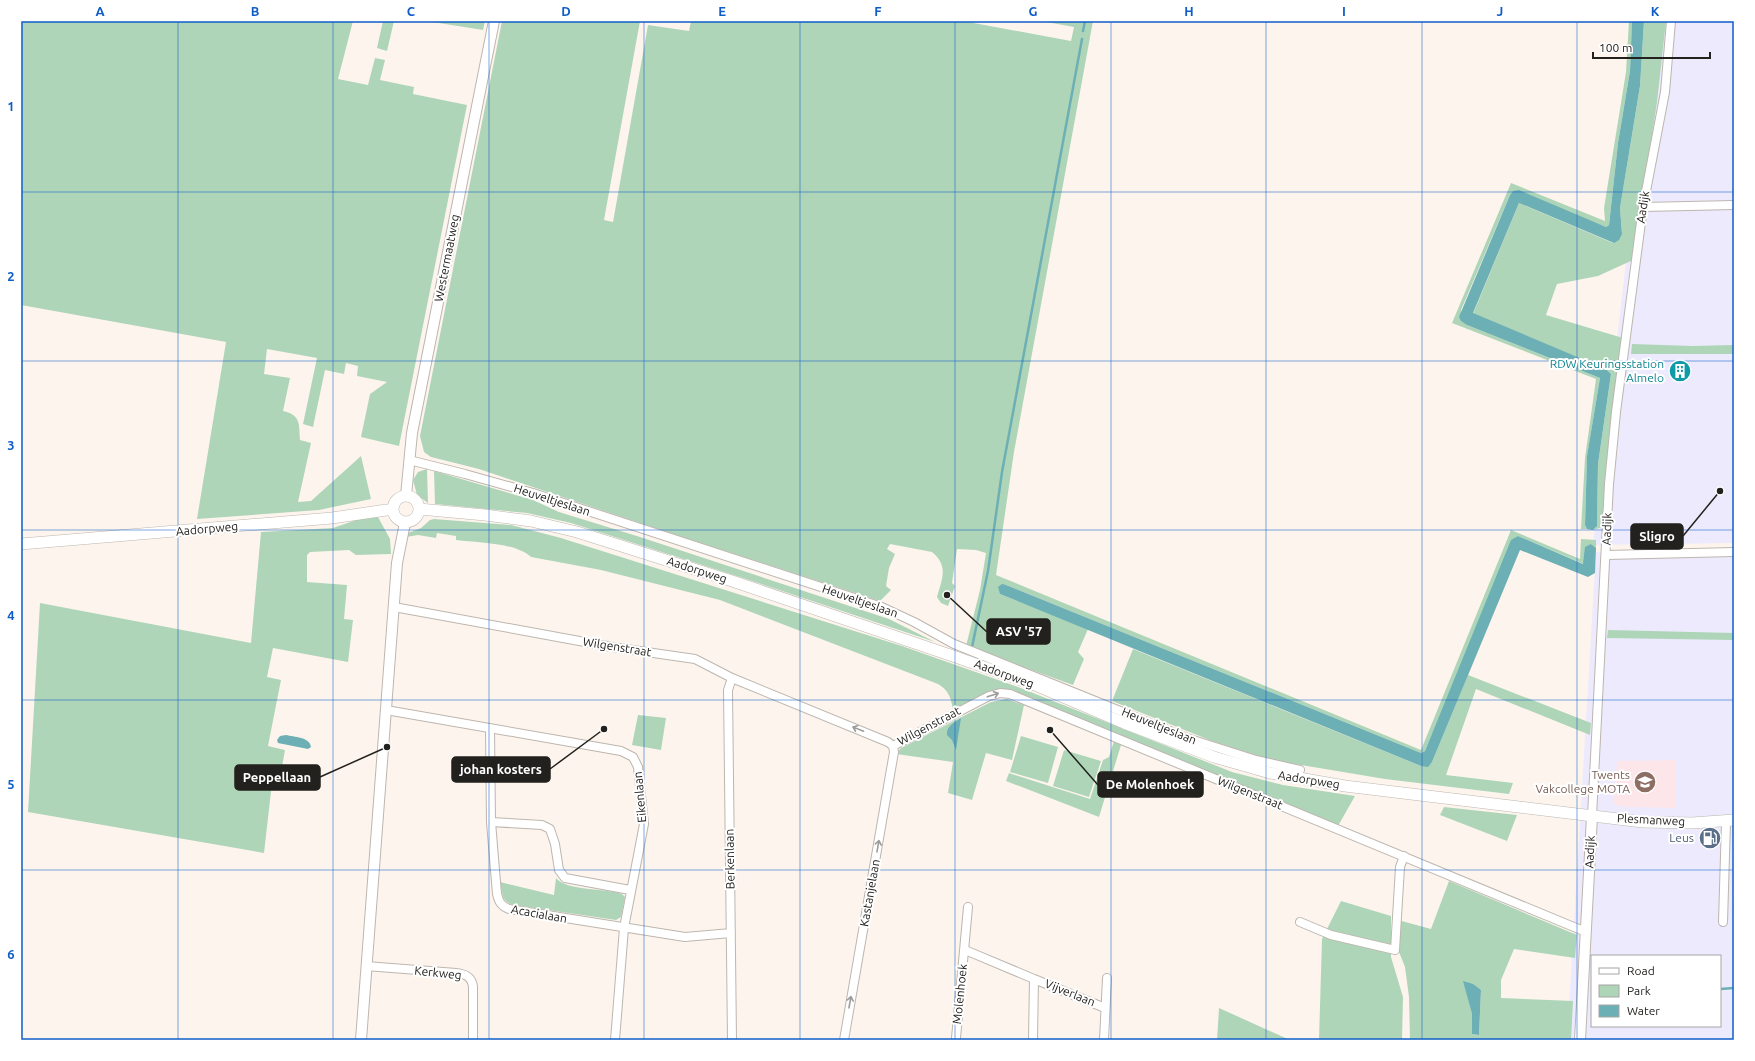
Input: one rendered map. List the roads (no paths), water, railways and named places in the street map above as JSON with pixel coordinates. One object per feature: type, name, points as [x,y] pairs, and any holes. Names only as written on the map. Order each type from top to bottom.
[{"type":"main road","points":[[406,496],[413,498],[418,503],[419,509],[415,519],[405,522],[394,516],[393,509],[397,500],[406,496]]},
{"type":"main road","name":"Aadorpweg","points":[[21,544],[332,518],[393,509]]},
{"type":"main road","name":"Aadorpweg","points":[[419,509],[531,521],[576,532],[732,581],[950,655],[1035,685],[1124,723],[1214,757],[1270,773],[1345,786],[1592,816]]},
{"type":"main road","name":"Plesmanweg","points":[[1592,816],[1670,823],[1730,821]]},
{"type":"street","name":"Westermaatweg","points":[[406,496],[414,425],[494,21]]},
{"type":"street","name":"Aadijk","points":[[1580,1040],[1609,484],[1616,412],[1643,207],[1665,92],[1671,21]]},
{"type":"street","points":[[1643,207],[1734,205]]},
{"type":"street","name":"Heuveltjeslaan","points":[[409,460],[533,493],[882,607],[914,622],[954,644],[1186,738],[1256,760],[1300,770]]},
{"type":"street","points":[[360,1040],[397,563],[405,522]]},
{"type":"street","points":[[1606,555],[1734,552]]},
{"type":"street","name":"Wilgenstraat","points":[[394,607],[612,647],[695,659],[732,678],[888,742],[893,746],[989,696],[1000,693],[1010,694],[1586,932]]},
{"type":"street","name":"Berkenlaan","points":[[732,678],[728,690],[732,1040]]},
{"type":"street","name":"Eikenlaan","points":[[386,710],[621,751],[633,757],[638,767],[644,824],[630,890],[624,928],[615,1040]]},
{"type":"street","name":"Acacialaan","points":[[490,728],[491,822],[498,901],[504,907],[685,937],[731,933]]},
{"type":"street","name":"Kastanjelaan","points":[[844,1040],[894,752],[893,746]]},
{"type":"street","points":[[1723,922],[1730,821]]},
{"type":"street","points":[[491,822],[542,825],[550,829],[555,844],[559,870],[565,878],[630,890]]},
{"type":"street","points":[[1300,922],[1331,935],[1395,950],[1400,867],[1404,856]]},
{"type":"street","name":"Molenhoek","points":[[956,1038],[968,907]]},
{"type":"street","name":"Molenhoek","points":[[965,950],[1034,979]]},
{"type":"street","name":"Kerkweg","points":[[366,966],[466,975],[472,980],[473,987],[473,1040]]},
{"type":"street","name":"Vijverlaan","points":[[1104,1040],[1107,978]]},
{"type":"street","points":[[1033,1040],[1034,979]]},
{"type":"street","name":"Vijverlaan","points":[[1034,979],[1105,1008]]},
{"type":"water","points":[[1632,21],[1644,21],[1640,86],[1620,208],[1622,234],[1619,240],[1614,243],[1519,203],[1473,313],[1606,369],[1611,374],[1598,464],[1597,526],[1593,530],[1587,529],[1585,525],[1587,456],[1600,378],[1467,325],[1461,321],[1459,317],[1513,191],[1519,190],[1606,227],[1609,225],[1618,143],[1630,71]]},
{"type":"water","points":[[1518,536],[1583,564],[1585,547],[1591,544],[1596,548],[1595,573],[1588,577],[1520,550],[1432,762],[1428,767],[1421,766],[1000,594],[998,587],[1002,584],[1006,585],[1421,753],[1425,751],[1511,540]]},
{"type":"water","points":[[961,718],[956,750],[952,740],[947,735],[947,732],[951,725]]},
{"type":"water","points":[[286,735],[305,739],[311,747],[308,749],[278,743],[277,740],[280,736]]},
{"type":"water","points":[[1463,981],[1473,984],[1481,990],[1479,1035],[1472,1034],[1472,1014]]},
{"type":"waterway","points":[[1083,31],[1085,21]]},
{"type":"waterway","points":[[972,647],[988,571],[1002,472],[1082,39]]},
{"type":"waterway","points":[[1721,989],[1734,988]]},
{"type":"place","name":"RDW Keuringsstation Almelo","points":[[1680,371]]},
{"type":"place","name":"Sligro","points":[[1720,491]]},
{"type":"place","name":"ASV '57","points":[[947,595]]},
{"type":"place","name":"johan kosters","points":[[604,729]]},
{"type":"place","name":"De Molenhoek","points":[[1050,730]]},
{"type":"place","name":"Peppellaan","points":[[387,747]]},
{"type":"place","name":"Twents Vakcollege MOTA","points":[[1645,782]]},
{"type":"place","name":"Leus","points":[[1710,838]]}]
